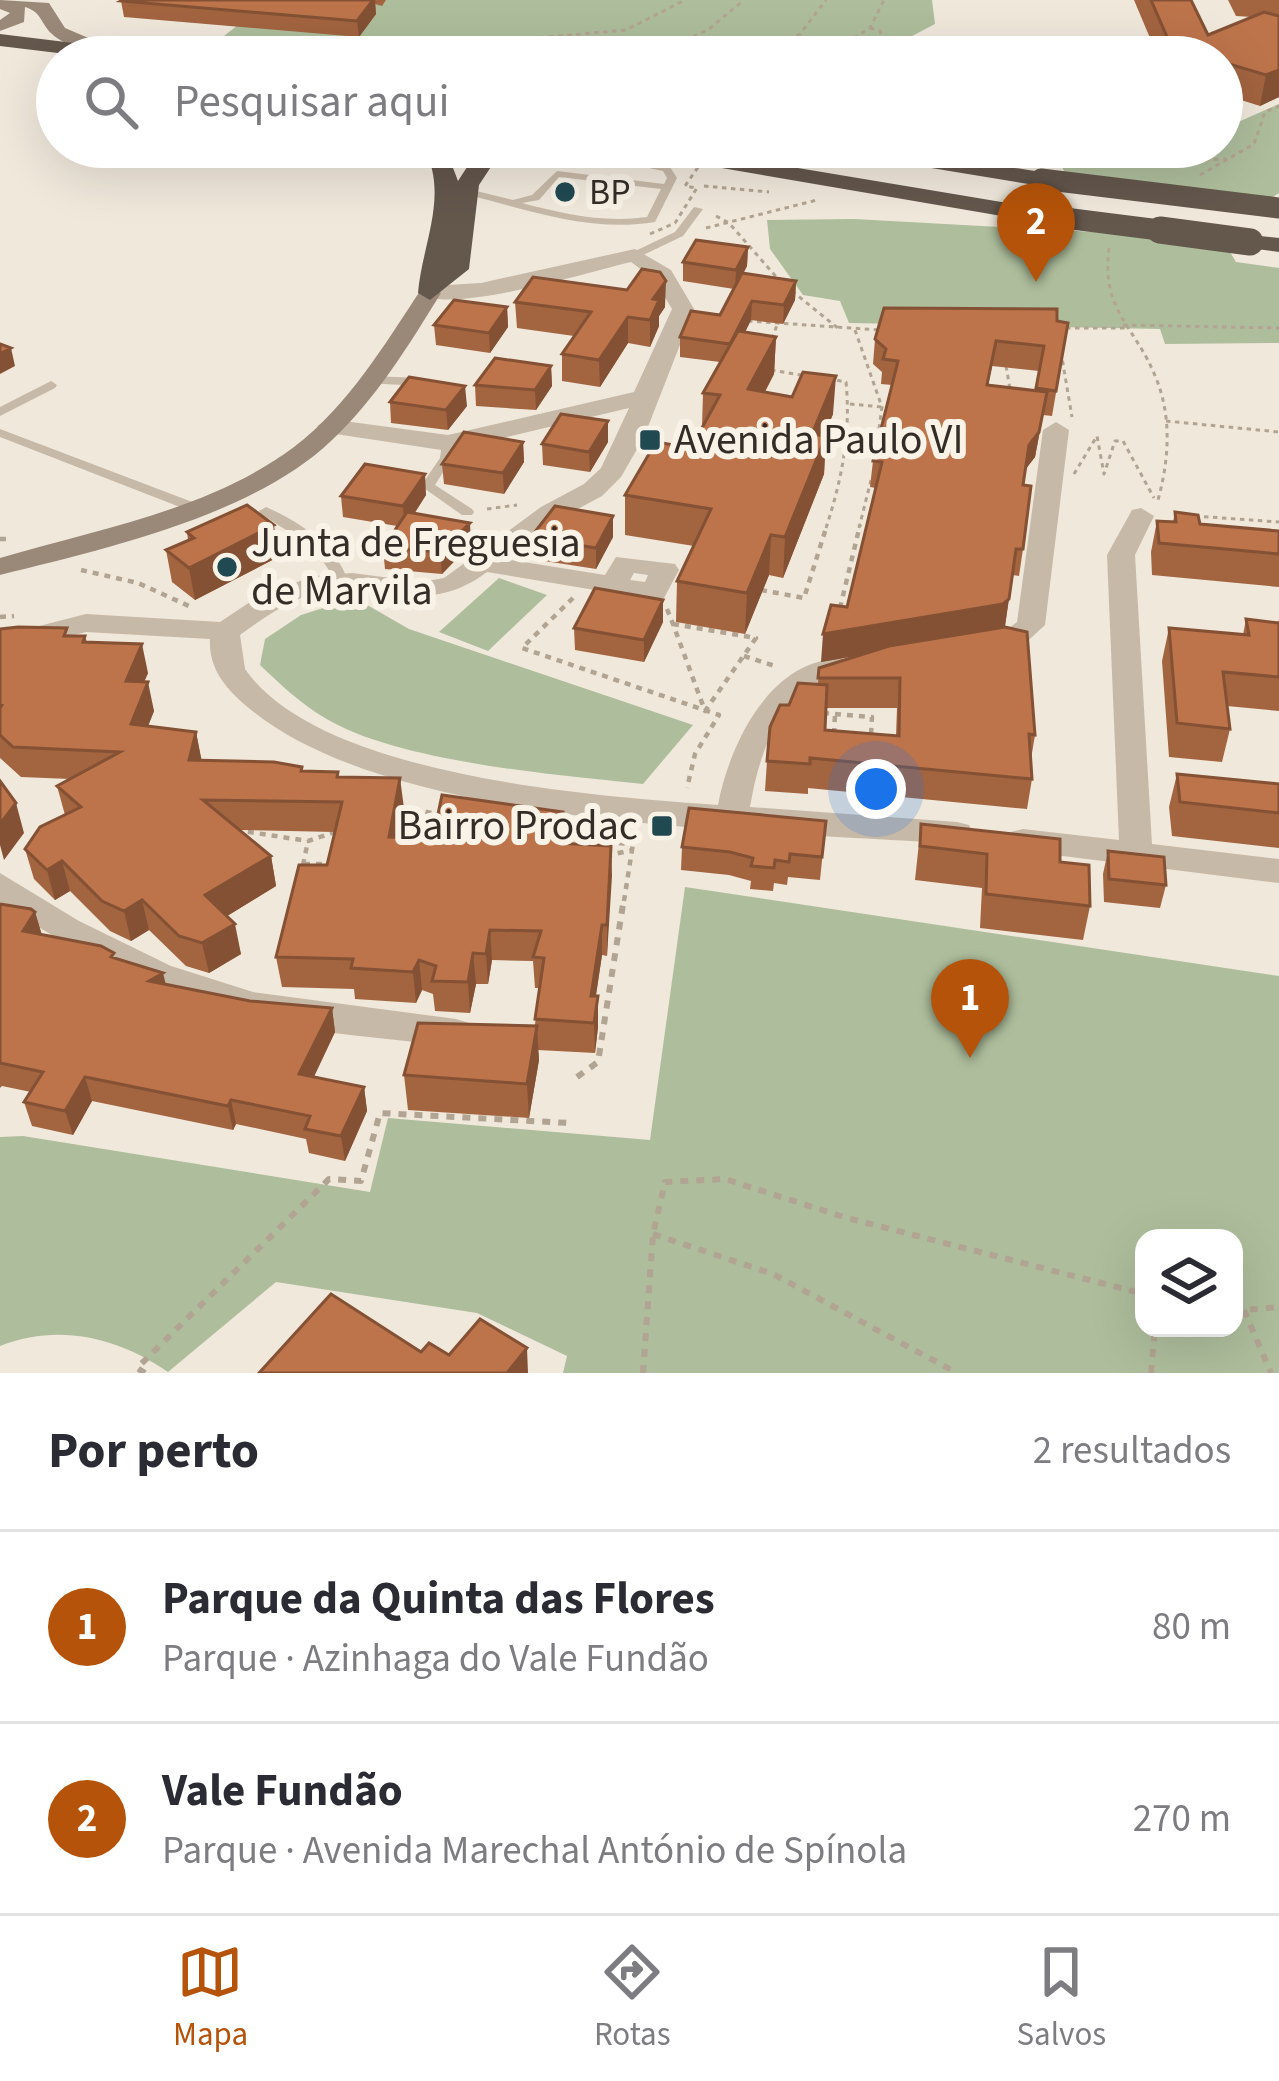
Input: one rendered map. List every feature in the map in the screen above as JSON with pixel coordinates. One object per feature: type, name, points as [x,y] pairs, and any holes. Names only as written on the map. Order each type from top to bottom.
[{"type":"highway","points":[[0,40],[36,43]]},
{"type":"highway","points":[[0,56],[36,60]]},
{"type":"highway","points":[[430,293],[447,182],[445,168]]},
{"type":"highway","points":[[430,293],[457,269],[474,168]]},
{"type":"highway","points":[[758,168],[1025,213],[1279,245]]},
{"type":"highway","points":[[972,168],[1279,208]]},
{"type":"main road","points":[[21,0],[43,7],[59,32],[75,36]]},
{"type":"main road","points":[[0,4],[19,10],[18,18],[0,26]]},
{"type":"main road","points":[[0,554],[190,506],[272,472],[329,426],[430,293]]},
{"type":"main road","points":[[0,566],[33,546]]},
{"type":"street","points":[[0,645],[86,623],[226,631],[286,594],[340,581],[437,589],[487,564],[544,517],[612,472],[683,309],[663,275],[634,255],[524,280],[430,293]]},
{"type":"street","points":[[457,269],[524,280]]},
{"type":"street","points":[[329,426],[448,442],[649,396]]},
{"type":"street","points":[[963,652],[1010,642],[1031,625],[1057,430]]},
{"type":"street","points":[[1136,853],[1121,556],[1149,510]]},
{"type":"street","points":[[487,564],[601,583],[626,562],[665,569],[654,592]]},
{"type":"street","points":[[226,631],[225,658],[250,696],[292,730],[350,756],[522,793],[1279,871]]},
{"type":"street","points":[[733,813],[748,743],[786,694],[810,677],[886,663]]},
{"type":"street","points":[[0,885],[67,930],[158,975],[253,1006],[340,1014],[419,1031],[488,1034]]},
{"type":"lane","points":[[468,183],[488,168]]},
{"type":"lane","points":[[468,183],[509,201],[632,224],[651,220],[672,178],[656,168]]},
{"type":"lane","points":[[509,201],[536,198],[557,174],[667,187]]},
{"type":"lane","points":[[634,255],[679,234],[697,210]]},
{"type":"lane","points":[[367,380],[423,382]]},
{"type":"lane","points":[[0,412],[51,385]]},
{"type":"lane","points":[[0,433],[190,506]]},
{"type":"lane","points":[[448,442],[446,458],[428,486],[467,512]]},
{"type":"lane","points":[[266,511],[321,549],[340,570],[340,581]]},
{"type":"path","points":[[576,36],[626,30],[686,0]]},
{"type":"path","points":[[695,36],[744,0]]},
{"type":"path","points":[[796,36],[826,0]]},
{"type":"path","points":[[857,36],[870,28],[884,0]]},
{"type":"path","points":[[870,28],[882,36]]},
{"type":"path","points":[[1243,152],[1254,144],[1265,112],[1279,106]]},
{"type":"path","points":[[650,235],[675,223],[697,188],[685,186],[697,168]]},
{"type":"path","points":[[1197,176],[1213,168]]},
{"type":"path","points":[[679,234],[829,197]]},
{"type":"path","points":[[697,210],[729,223],[775,277],[839,329]]},
{"type":"path","points":[[1118,235],[1108,249],[1105,287],[1124,327],[1152,368],[1166,421],[1166,473],[1149,510]]},
{"type":"path","points":[[735,319],[900,330]]},
{"type":"path","points":[[769,347],[777,325]]},
{"type":"path","points":[[1057,430],[1058,423],[1072,425],[1058,328],[1279,328]]},
{"type":"path","points":[[838,615],[863,529],[882,407],[855,330]]},
{"type":"path","points":[[864,352],[875,352]]},
{"type":"path","points":[[1048,354],[1061,354]]},
{"type":"path","points":[[1008,406],[1011,376],[999,356],[1016,356]]},
{"type":"path","points":[[744,586],[804,598],[838,479],[850,404],[846,382],[761,368]]},
{"type":"path","points":[[850,404],[902,409]]},
{"type":"path","points":[[1166,421],[1279,432]]},
{"type":"path","points":[[1051,484],[1080,472],[1097,436],[1104,474],[1114,441],[1124,441],[1149,510]]},
{"type":"path","points":[[467,512],[518,505],[544,517]]},
{"type":"path","points":[[1188,516],[1279,522]]},
{"type":"path","points":[[0,539],[33,546]]},
{"type":"path","points":[[106,573],[200,611]]},
{"type":"path","points":[[601,583],[521,648],[719,716],[695,754],[688,783]]},
{"type":"path","points":[[654,592],[661,593],[705,711]]},
{"type":"path","points":[[672,624],[756,638],[705,711]]},
{"type":"path","points":[[744,656],[779,667]]},
{"type":"path","points":[[833,750],[836,714],[872,717],[870,753]]},
{"type":"path","points":[[399,806],[442,813],[437,826]]},
{"type":"path","points":[[577,1076],[598,1062],[637,822]]},
{"type":"path","points":[[224,828],[322,841],[345,826]]},
{"type":"path","points":[[545,834],[632,847]]},
{"type":"path","points":[[301,877],[308,841]]},
{"type":"path","points":[[591,859],[632,847]]},
{"type":"path","points":[[304,864],[351,864]]},
{"type":"path","points":[[145,1373],[137,1368],[329,1179],[361,1180],[380,1113],[569,1123]]},
{"type":"path","points":[[644,1373],[653,1234],[665,1182],[725,1179],[847,1218],[1135,1292]]},
{"type":"path","points":[[653,1234],[773,1274],[957,1373]]},
{"type":"path","points":[[1270,1373],[1244,1310],[1279,1307]]},
{"type":"path","points":[[1151,1373],[1154,1337]]},
{"type":"green space","points":[[269,0],[932,0],[935,24],[912,36],[224,36]]},
{"type":"green space","points":[[1279,104],[1279,193],[1270,199],[1066,175],[1062,168],[1243,168],[1243,120]]},
{"type":"green space","points":[[854,219],[1094,232],[1227,247],[1236,262],[1279,268],[1279,343],[1165,344],[1160,329],[849,323],[840,301],[803,295],[770,249],[767,220]]},
{"type":"green space","points":[[499,578],[547,595],[488,651],[439,632]]},
{"type":"green space","points":[[355,598],[409,629],[693,725],[643,784],[479,764],[356,733],[308,706],[260,665],[265,639],[301,615]]},
{"type":"green space","points":[[685,887],[1279,976],[1279,1373],[563,1373],[567,1356],[477,1313],[276,1282],[168,1372],[129,1350],[87,1337],[44,1335],[0,1346],[0,1137],[23,1136],[370,1192],[388,1118],[650,1140]]},
{"type":"building","points":[[123,0],[373,0],[357,21]]},
{"type":"building","points":[[1151,0],[1191,0],[1208,35],[1264,12],[1279,16],[1279,70],[1266,75],[1243,68],[1243,36],[1167,36]]},
{"type":"building","points":[[696,240],[748,247],[736,270],[683,262]]},
{"type":"building","points":[[642,269],[660,272],[666,281],[653,299],[659,300],[650,320],[628,317],[599,360],[562,354],[591,312],[515,302],[533,277],[627,290]]},
{"type":"building","points":[[742,273],[796,281],[784,305],[752,301],[730,344],[680,337],[691,311],[720,315]]},
{"type":"building","points":[[454,300],[507,307],[489,333],[434,325]]},
{"type":"building","points":[[884,308],[1057,309],[1057,321],[1068,323],[1056,391],[1036,388],[1044,346],[996,341],[987,385],[1047,392],[1039,432],[1029,445],[1023,485],[1031,486],[1023,549],[1016,549],[1009,599],[1003,604],[823,634],[831,605],[847,607],[882,462],[873,461],[898,361],[883,359],[886,349],[875,339]]},
{"type":"building","points":[[738,331],[776,337],[748,389],[792,397],[803,372],[836,376],[812,434],[826,436],[785,537],[771,535],[747,593],[677,581],[711,509],[625,495],[656,442],[691,448],[720,395],[703,393]]},
{"type":"building","points":[[495,358],[551,366],[535,390],[475,385]]},
{"type":"building","points":[[409,377],[465,386],[446,410],[390,402]]},
{"type":"building","points":[[561,414],[608,421],[589,452],[542,444]]},
{"type":"building","points":[[464,432],[523,442],[503,473],[442,464]]},
{"type":"building","points":[[365,464],[425,474],[403,506],[341,496]]},
{"type":"building","points":[[247,505],[274,525],[189,568],[166,550],[194,538],[187,532]]},
{"type":"building","points":[[555,506],[613,516],[596,548],[531,537]]},
{"type":"building","points":[[407,512],[470,523],[440,552],[383,548]]},
{"type":"building","points":[[1175,512],[1198,515],[1200,524],[1279,531],[1279,554],[1159,543],[1157,521],[1176,522]]},
{"type":"building","points":[[595,588],[663,600],[644,640],[574,628]]},
{"type":"building","points":[[1246,619],[1279,623],[1279,677],[1223,672],[1230,729],[1177,723],[1169,628],[1249,635]]},
{"type":"building","points":[[1005,627],[1027,632],[1035,735],[1029,734],[1032,779],[810,758],[810,764],[767,761],[770,727],[780,705],[789,705],[798,683],[827,685],[825,730],[899,736],[900,678],[818,678],[819,668],[889,646]]},
{"type":"building","points":[[67,628],[64,636],[85,636],[83,642],[142,644],[126,681],[148,682],[131,724],[196,732],[189,760],[274,762],[302,767],[301,771],[338,772],[337,777],[400,778],[389,837],[433,838],[442,795],[563,812],[559,843],[611,846],[607,925],[602,925],[591,996],[598,996],[594,1023],[535,1019],[544,958],[533,957],[541,931],[490,930],[486,954],[473,953],[468,982],[432,981],[436,966],[419,960],[413,972],[351,968],[353,959],[276,957],[299,865],[327,865],[342,802],[203,800],[271,856],[205,895],[235,924],[202,943],[179,936],[142,900],[124,911],[102,901],[62,861],[47,870],[25,849],[40,827],[81,807],[57,786],[120,752],[13,747],[0,735],[0,629]]},
{"type":"building","points":[[1177,774],[1279,784],[1279,813],[1180,802]]},
{"type":"building","points":[[0,781],[16,803],[0,824]]},
{"type":"building","points":[[689,808],[826,821],[822,857],[790,854],[789,862],[775,860],[774,868],[751,866],[753,858],[730,852],[682,847]]},
{"type":"building","points":[[921,824],[1060,839],[1060,862],[1089,865],[1090,906],[986,894],[987,854],[920,846]]},
{"type":"building","points":[[1108,851],[1164,857],[1166,885],[1109,879]]},
{"type":"building","points":[[0,904],[35,912],[23,931],[101,946],[114,953],[111,957],[163,973],[149,981],[250,1001],[332,1008],[299,1074],[364,1087],[341,1136],[305,1129],[310,1116],[231,1100],[228,1106],[85,1077],[65,1111],[24,1102],[43,1072],[0,1063]]},
{"type":"building","points":[[418,1023],[537,1026],[527,1084],[404,1075]]},
{"type":"building","points":[[331,1294],[421,1352],[429,1343],[449,1355],[480,1319],[527,1348],[507,1373],[259,1373]]},
{"type":"place","name":"BP","points":[[565,192]]},
{"type":"place","name":"Vale Fundão","points":[[1036,282]]},
{"type":"place","name":"Avenida Paulo VI","points":[[650,440]]},
{"type":"place","name":"Junta de Freguesia de Marvila","points":[[227,567]]},
{"type":"place","name":"Bairro Prodac","points":[[662,826]]},
{"type":"place","name":"Parque da Quinta das Flores","points":[[970,1058]]}]
